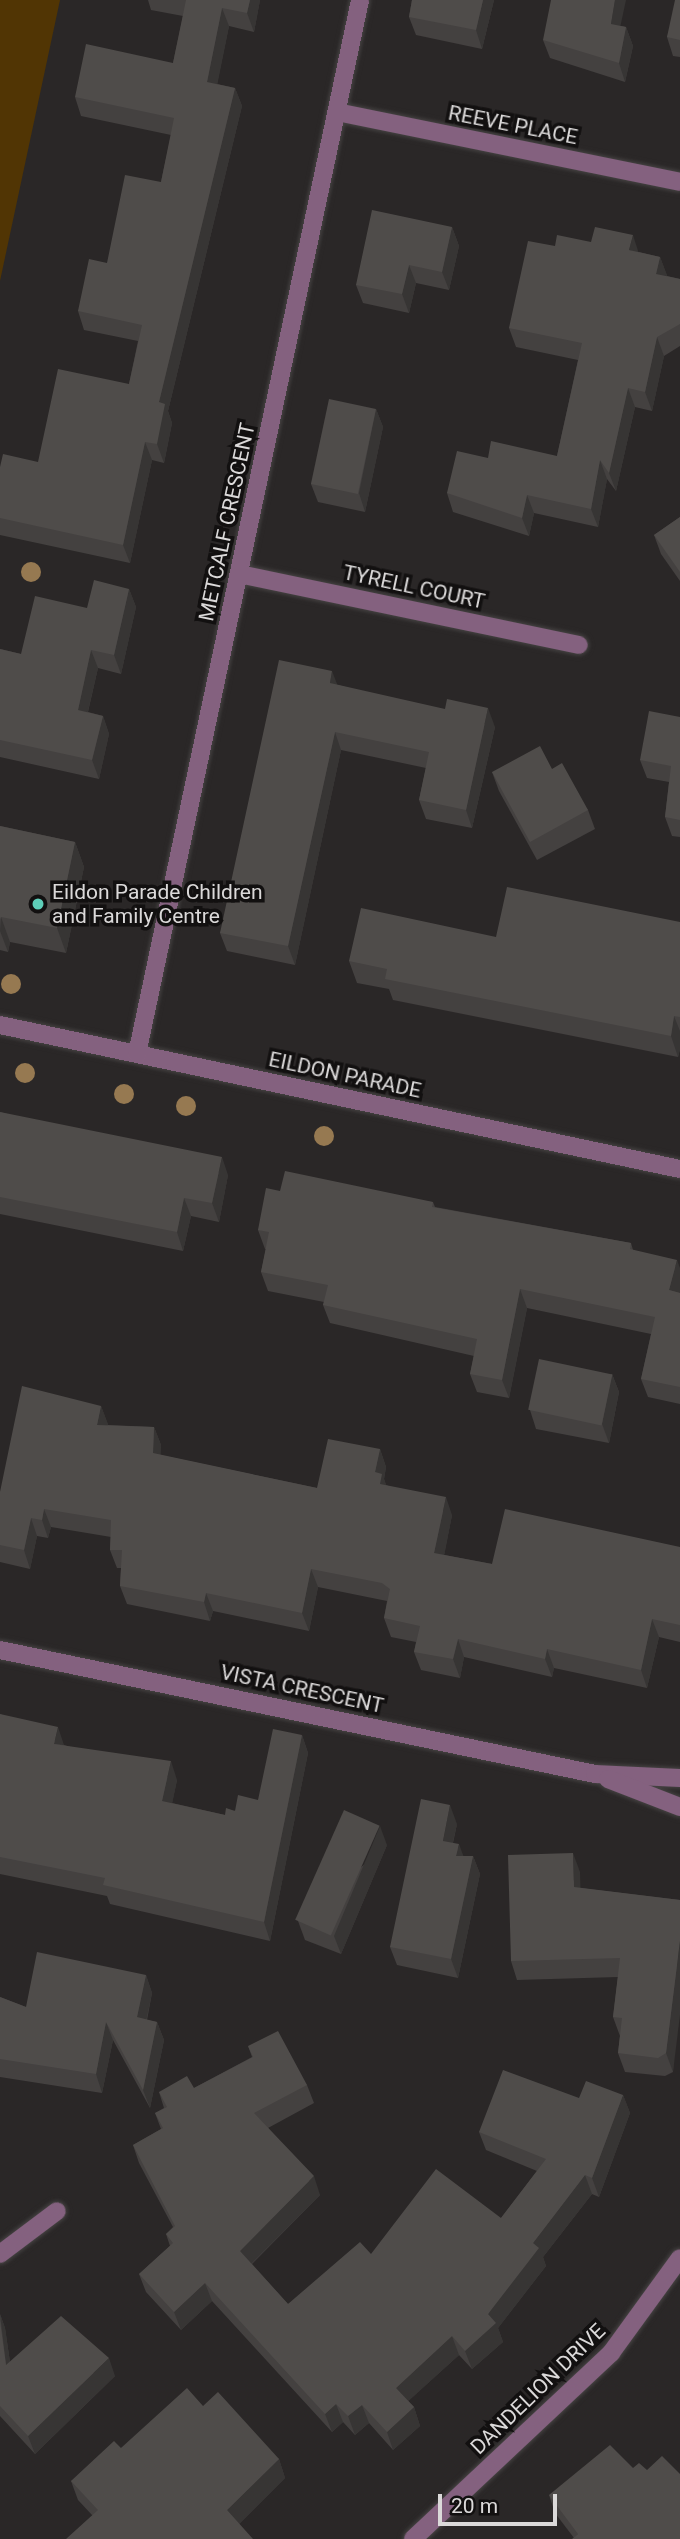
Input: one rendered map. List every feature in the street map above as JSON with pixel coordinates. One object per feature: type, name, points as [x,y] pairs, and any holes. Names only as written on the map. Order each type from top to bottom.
[{"type":"street","name":"METCALF CRESCENT","points":[[137,1054],[360,0]]},
{"type":"street","name":"REEVE PLACE","points":[[337,112],[680,182]]},
{"type":"street","name":"TYRELL COURT","points":[[239,574],[579,645]]},
{"type":"street","name":"EILDON PARADE","points":[[0,1025],[680,1168]]},
{"type":"street","name":"VISTA CRESCENT","points":[[0,1650],[594,1774],[680,1778]]},
{"type":"street","name":"VISTA CRESCENT","points":[[594,1774],[680,1807]]},
{"type":"street","points":[[0,2254],[57,2211]]},
{"type":"street","name":"DANDELION DRIVE","points":[[413,2539],[611,2353],[680,2258]]},
{"type":"shaded area","points":[[0,0],[60,0],[0,281]]},
{"type":"building","points":[[186,0],[250,0],[247,13],[222,8],[207,82],[235,88],[159,402],[165,404],[157,444],[145,442],[123,545],[0,518],[0,467],[3,454],[38,462],[58,369],[129,384],[142,325],[78,311],[89,259],[107,263],[125,175],[161,182],[174,118],[75,97],[86,44],[173,63]]},
{"type":"building","points":[[412,0],[483,0],[476,30],[409,17]]},
{"type":"building","points":[[551,0],[615,0],[611,24],[626,27],[619,63],[543,40]]},
{"type":"building","points":[[675,0],[680,0],[680,40],[667,37]]},
{"type":"building","points":[[372,210],[452,227],[442,272],[409,265],[402,294],[356,285]]},
{"type":"building","points":[[595,227],[633,235],[629,250],[660,257],[656,274],[680,279],[680,324],[657,337],[645,392],[628,388],[609,473],[600,460],[591,509],[527,495],[522,518],[447,493],[457,451],[488,458],[491,441],[557,456],[582,343],[509,328],[528,241],[555,246],[557,235],[591,242]]},
{"type":"building","points":[[329,399],[376,409],[358,494],[311,484]]},
{"type":"building","points":[[680,517],[680,572],[654,535]]},
{"type":"building","points":[[94,580],[129,589],[114,655],[91,650],[78,710],[103,716],[92,760],[0,740],[0,649],[21,654],[35,596],[87,608]]},
{"type":"building","points":[[279,660],[332,671],[330,683],[445,709],[447,699],[488,708],[466,810],[419,800],[429,752],[335,732],[288,946],[220,933]]},
{"type":"building","points":[[649,711],[680,717],[680,820],[665,817],[671,766],[640,760]]},
{"type":"building","points":[[540,746],[552,769],[562,763],[588,810],[530,842],[492,772]]},
{"type":"building","name":"Eildon Parade Children and Family Centre","points":[[0,826],[75,842],[57,928],[1,917],[0,919]]},
{"type":"building","points":[[507,887],[680,922],[680,1017],[674,1016],[671,1036],[385,979],[387,969],[349,961],[361,908],[496,937]]},
{"type":"building","points":[[0,1112],[222,1157],[212,1203],[184,1198],[177,1232],[0,1197]]},
{"type":"building","points":[[285,1171],[433,1202],[432,1207],[631,1243],[630,1249],[677,1260],[669,1290],[680,1293],[680,1387],[641,1379],[655,1317],[520,1289],[502,1380],[470,1374],[477,1339],[323,1305],[328,1285],[261,1272],[269,1232],[258,1230],[266,1188],[280,1191]]},
{"type":"building","points":[[539,1359],[612,1375],[602,1425],[528,1410]]},
{"type":"building","points":[[22,1386],[101,1406],[97,1425],[154,1427],[153,1453],[317,1488],[328,1439],[380,1449],[375,1472],[382,1474],[380,1484],[446,1497],[434,1553],[492,1564],[505,1509],[680,1547],[680,1625],[652,1619],[641,1670],[547,1649],[545,1659],[458,1639],[453,1659],[414,1652],[420,1626],[384,1618],[390,1589],[382,1583],[311,1569],[302,1613],[206,1593],[204,1602],[120,1586],[122,1550],[110,1550],[111,1520],[44,1509],[42,1520],[31,1518],[24,1550],[0,1545],[0,1492]]},
{"type":"building","points":[[0,1714],[58,1727],[54,1744],[171,1761],[162,1801],[225,1815],[226,1808],[235,1811],[238,1795],[258,1800],[273,1729],[302,1735],[264,1922],[103,1885],[105,1878],[0,1857]]},
{"type":"building","points":[[421,1799],[450,1805],[443,1841],[459,1844],[456,1856],[473,1856],[451,1959],[390,1947]]},
{"type":"building","points":[[344,1810],[380,1826],[331,1935],[295,1920]]},
{"type":"building","points":[[573,1853],[574,1887],[680,1900],[680,1941],[666,2053],[658,2058],[618,2053],[622,2018],[613,2017],[620,1958],[511,1961],[508,1855]]},
{"type":"building","points":[[37,1952],[146,1975],[137,2017],[157,2022],[143,2090],[106,2022],[96,2074],[0,2059],[0,1997],[26,2007]]},
{"type":"building","points":[[278,2031],[307,2085],[254,2113],[314,2176],[240,2251],[288,2304],[360,2242],[371,2254],[436,2169],[501,2218],[546,2159],[479,2132],[503,2070],[579,2098],[586,2081],[623,2095],[592,2178],[585,2175],[533,2243],[539,2248],[488,2314],[496,2323],[465,2351],[452,2336],[396,2388],[414,2407],[387,2432],[362,2405],[348,2416],[336,2404],[325,2414],[205,2283],[174,2312],[139,2274],[173,2243],[166,2234],[175,2226],[133,2145],[163,2128],[155,2113],[167,2107],[159,2092],[187,2076],[194,2088],[253,2057],[248,2046]]},
{"type":"building","points":[[61,2316],[109,2358],[28,2436],[0,2406],[0,2321],[6,2365]]},
{"type":"building","points":[[187,2388],[203,2406],[218,2392],[279,2459],[227,2510],[253,2539],[66,2539],[98,2510],[71,2481],[114,2441],[121,2448]]},
{"type":"building","points":[[610,2445],[633,2468],[639,2463],[647,2470],[662,2456],[680,2474],[680,2539],[572,2539],[578,2534],[549,2495]]},
{"type":"place","name":"Eildon Parade Children and Family Centre","points":[[38,904]]}]
